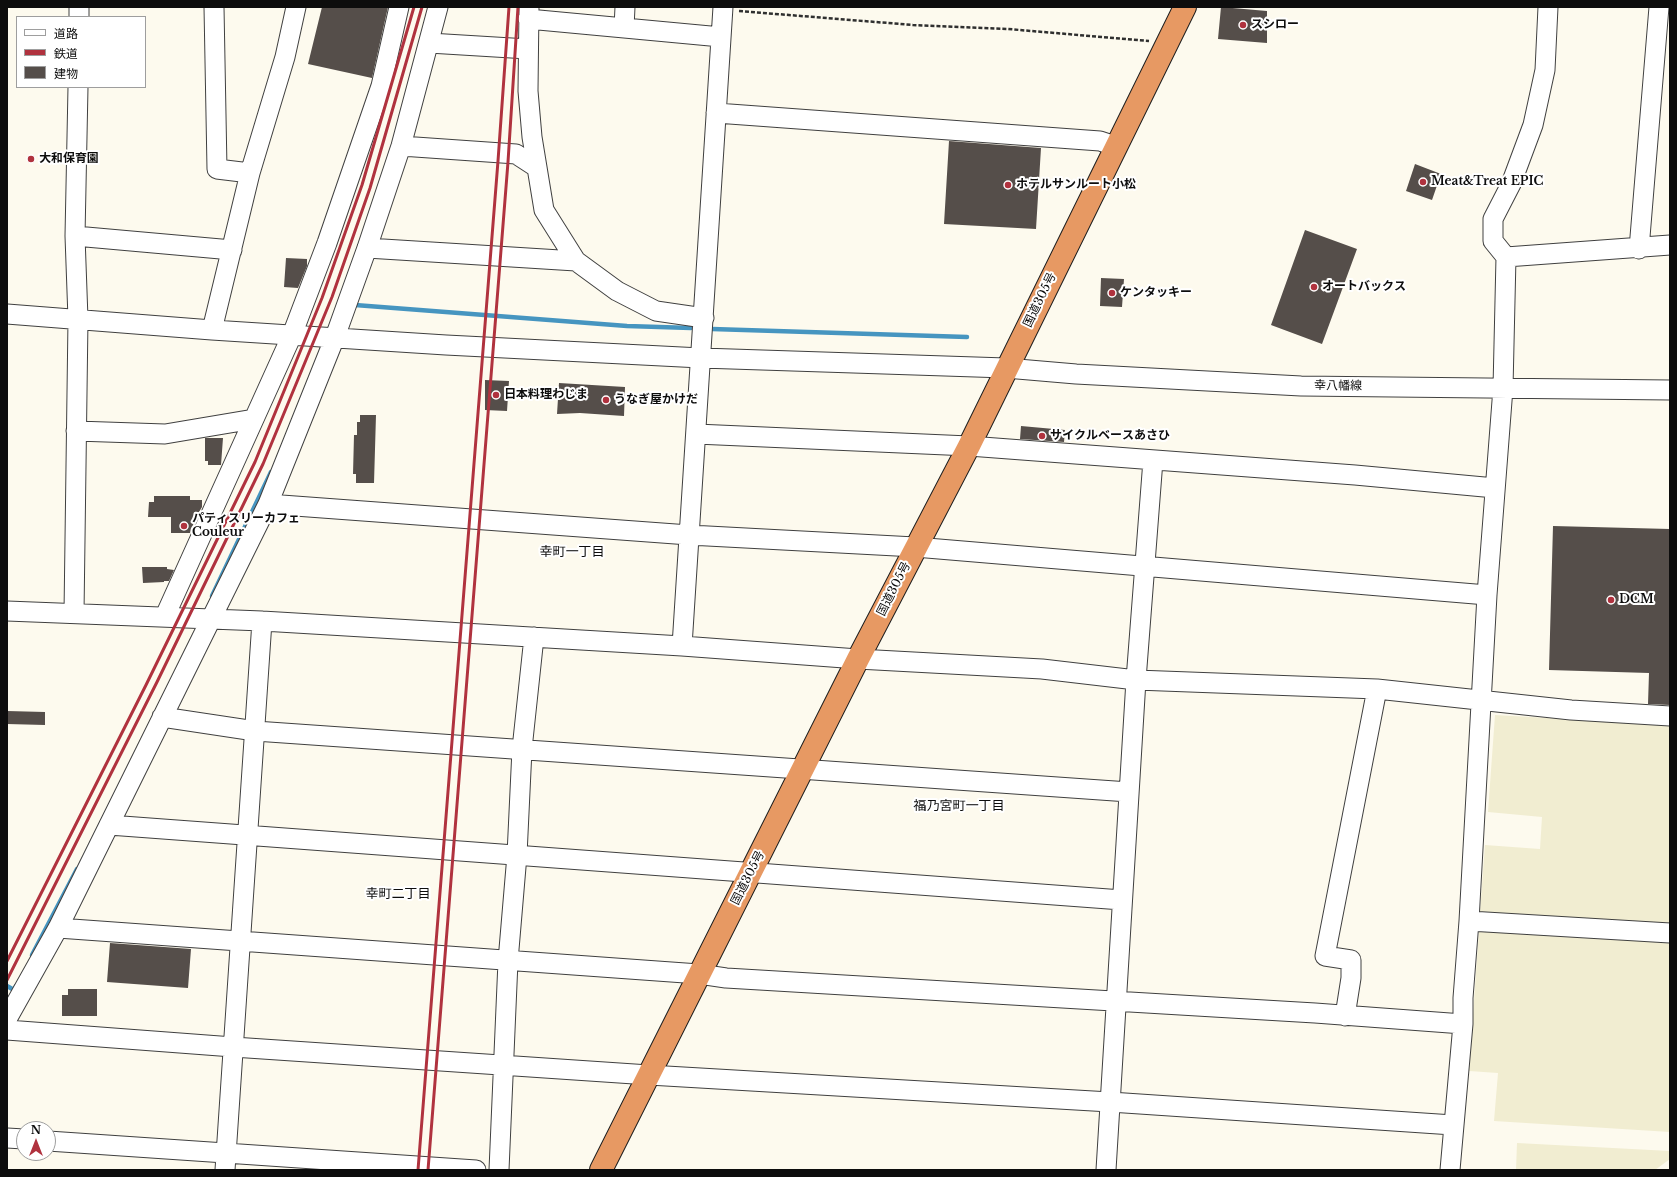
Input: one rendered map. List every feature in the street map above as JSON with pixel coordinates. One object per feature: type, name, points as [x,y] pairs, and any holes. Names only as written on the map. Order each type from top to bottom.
[{"type":"highway","name":"国道305号","points":[[601,1170],[858,659],[915,547],[969,446],[1166,42],[1185,7]]},
{"type":"street","points":[[214,7],[217,169],[250,173]]},
{"type":"street","points":[[212,330],[250,173],[284,57],[296,7]]},
{"type":"street","points":[[165,616],[292,335],[328,243],[381,86],[399,7]]},
{"type":"street","points":[[7,1019],[58,928],[210,618],[268,504],[334,337],[367,248],[401,146],[438,7]]},
{"type":"street","points":[[624,28],[625,7]]},
{"type":"street","points":[[1450,1170],[1463,1024],[1463,998],[1482,699],[1486,594],[1503,388],[1506,257],[1493,241],[1493,219],[1511,184],[1533,125],[1545,70],[1548,7]]},
{"type":"street","points":[[1639,249],[1659,7]]},
{"type":"street","points":[[682,646],[723,8]]},
{"type":"street","points":[[704,318],[656,311],[617,291],[576,261],[544,210],[536,167],[528,91],[529,13],[624,28],[721,37]]},
{"type":"street","points":[[429,44],[528,49]]},
{"type":"street","points":[[74,613],[78,319],[75,236],[78,88]]},
{"type":"street","points":[[716,113],[1100,141],[1115,146]]},
{"type":"street","points":[[401,146],[516,154],[536,167]]},
{"type":"street","points":[[75,236],[232,250]]},
{"type":"street","points":[[1506,257],[1639,249],[1670,245]]},
{"type":"street","points":[[367,248],[576,261]]},
{"type":"street","name":"幸八幡線","points":[[7,314],[212,330],[701,358],[1006,368],[1076,374],[1301,386],[1670,390]]},
{"type":"street","points":[[76,431],[165,434],[254,419]]},
{"type":"street","points":[[696,434],[969,446],[1355,475],[1495,488]]},
{"type":"street","points":[[1106,1170],[1136,680],[1153,460]]},
{"type":"street","points":[[268,504],[689,535],[915,547],[1486,594]]},
{"type":"street","points":[[7,611],[210,618],[682,646],[858,659],[1042,669],[1136,680],[1377,689],[1482,699],[1571,710],[1670,716]]},
{"type":"street","points":[[226,1161],[262,621]]},
{"type":"street","points":[[499,1170],[505,1066],[508,961],[517,855],[522,749],[534,637]]},
{"type":"street","points":[[1345,1016],[1351,978],[1351,960],[1325,956],[1377,689]]},
{"type":"street","points":[[162,717],[255,731],[803,768],[1129,792]]},
{"type":"street","points":[[109,825],[1122,900]]},
{"type":"street","points":[[1469,921],[1670,933]]},
{"type":"street","points":[[58,928],[699,974],[726,978],[1116,1001],[1463,1024]]},
{"type":"street","points":[[7,1030],[505,1066],[1110,1102],[1453,1125]]},
{"type":"street","points":[[56,1142],[226,1161],[476,1170]]},
{"type":"path","points":[[723,8],[914,24],[1008,29],[1166,42]]},
{"type":"shaded area","points":[[1495,715],[1670,725],[1670,926],[1480,912],[1485,845],[1540,849],[1542,817],[1488,812]]},
{"type":"shaded area","points":[[1479,931],[1670,943],[1670,1132],[1494,1121],[1498,1073],[1469,1071]]},
{"type":"shaded area","points":[[1517,1143],[1670,1151],[1670,1159],[1655,1170],[1516,1170]]},
{"type":"building","points":[[322,7],[388,7],[372,78],[308,64]]},
{"type":"building","name":"スシロー","points":[[1221,7],[1267,11],[1267,43],[1218,39]]},
{"type":"building","points":[[949,141],[1041,148],[1036,229],[944,224]]},
{"type":"building","name":"Meat&Treat EPIC","points":[[1415,164],[1441,174],[1432,200],[1406,191]]},
{"type":"building","name":"オートバックス","points":[[1305,230],[1357,249],[1322,344],[1271,325]]},
{"type":"building","points":[[286,258],[307,259],[307,266],[298,288],[284,287]]},
{"type":"building","name":"ケンタッキー","points":[[1101,278],[1124,279],[1122,307],[1100,306]]},
{"type":"building","name":"日本料理わじま","points":[[485,380],[509,381],[507,411],[485,410]]},
{"type":"building","points":[[559,383],[625,387],[624,416],[580,413],[557,414]]},
{"type":"building","points":[[360,415],[376,415],[374,483],[356,483],[356,474],[353,474],[354,435],[357,435],[357,422],[360,422]]},
{"type":"building","name":"サイクルベースあさひ","points":[[1021,426],[1065,430],[1064,442],[1020,439]]},
{"type":"building","points":[[205,438],[223,438],[221,465],[208,465],[208,461],[205,461]]},
{"type":"building","points":[[154,496],[190,496],[190,500],[202,500],[202,507],[196,517],[190,533],[171,533],[171,517],[148,517],[149,502],[154,502]]},
{"type":"building","name":"DCM","points":[[1553,526],[1670,529],[1670,705],[1648,704],[1649,673],[1549,670]]},
{"type":"building","points":[[142,567],[167,567],[167,569],[174,570],[169,581],[143,583]]},
{"type":"building","points":[[7,711],[45,712],[45,725],[7,724]]},
{"type":"building","points":[[110,943],[191,949],[188,988],[107,982]]},
{"type":"building","points":[[68,989],[97,989],[97,1016],[62,1016],[62,995],[68,995]]},
{"type":"waterway","points":[[355,305],[627,326],[691,328]]},
{"type":"waterway","points":[[712,329],[967,337]]},
{"type":"waterway","points":[[212,596],[271,472]]},
{"type":"waterway","points":[[32,955],[77,869]]},
{"type":"waterway","points":[[7,986],[14,990],[16,986]]},
{"type":"railway","points":[[7,961],[146,685],[255,462],[322,298],[362,185],[414,7]]},
{"type":"railway","points":[[7,980],[157,682],[263,464],[332,297],[370,188],[422,7]]},
{"type":"railway","points":[[418,1170],[509,7]]},
{"type":"railway","points":[[428,1170],[508,162],[518,7]]},
{"type":"place","name":"スシロー","points":[[1243,25]]},
{"type":"place","name":"大和保育園","points":[[31,159]]},
{"type":"place","name":"Meat&Treat EPIC","points":[[1423,182]]},
{"type":"place","name":"ホテルサンルート小松","points":[[1008,185]]},
{"type":"place","name":"オートバックス","points":[[1314,287]]},
{"type":"place","name":"ケンタッキー","points":[[1112,293]]},
{"type":"place","name":"日本料理わじま","points":[[496,395]]},
{"type":"place","name":"うなぎ屋かけだ","points":[[606,400]]},
{"type":"place","name":"サイクルベースあさひ","points":[[1042,436]]},
{"type":"place","name":"パティスリーカフェ Couleur","points":[[184,526]]},
{"type":"place","name":"DCM","points":[[1611,600]]},
{"type":"district","name":"幸町一丁目","points":[[572,552]]},
{"type":"district","name":"福乃宮町一丁目","points":[[959,806]]},
{"type":"district","name":"幸町二丁目","points":[[398,894]]}]
